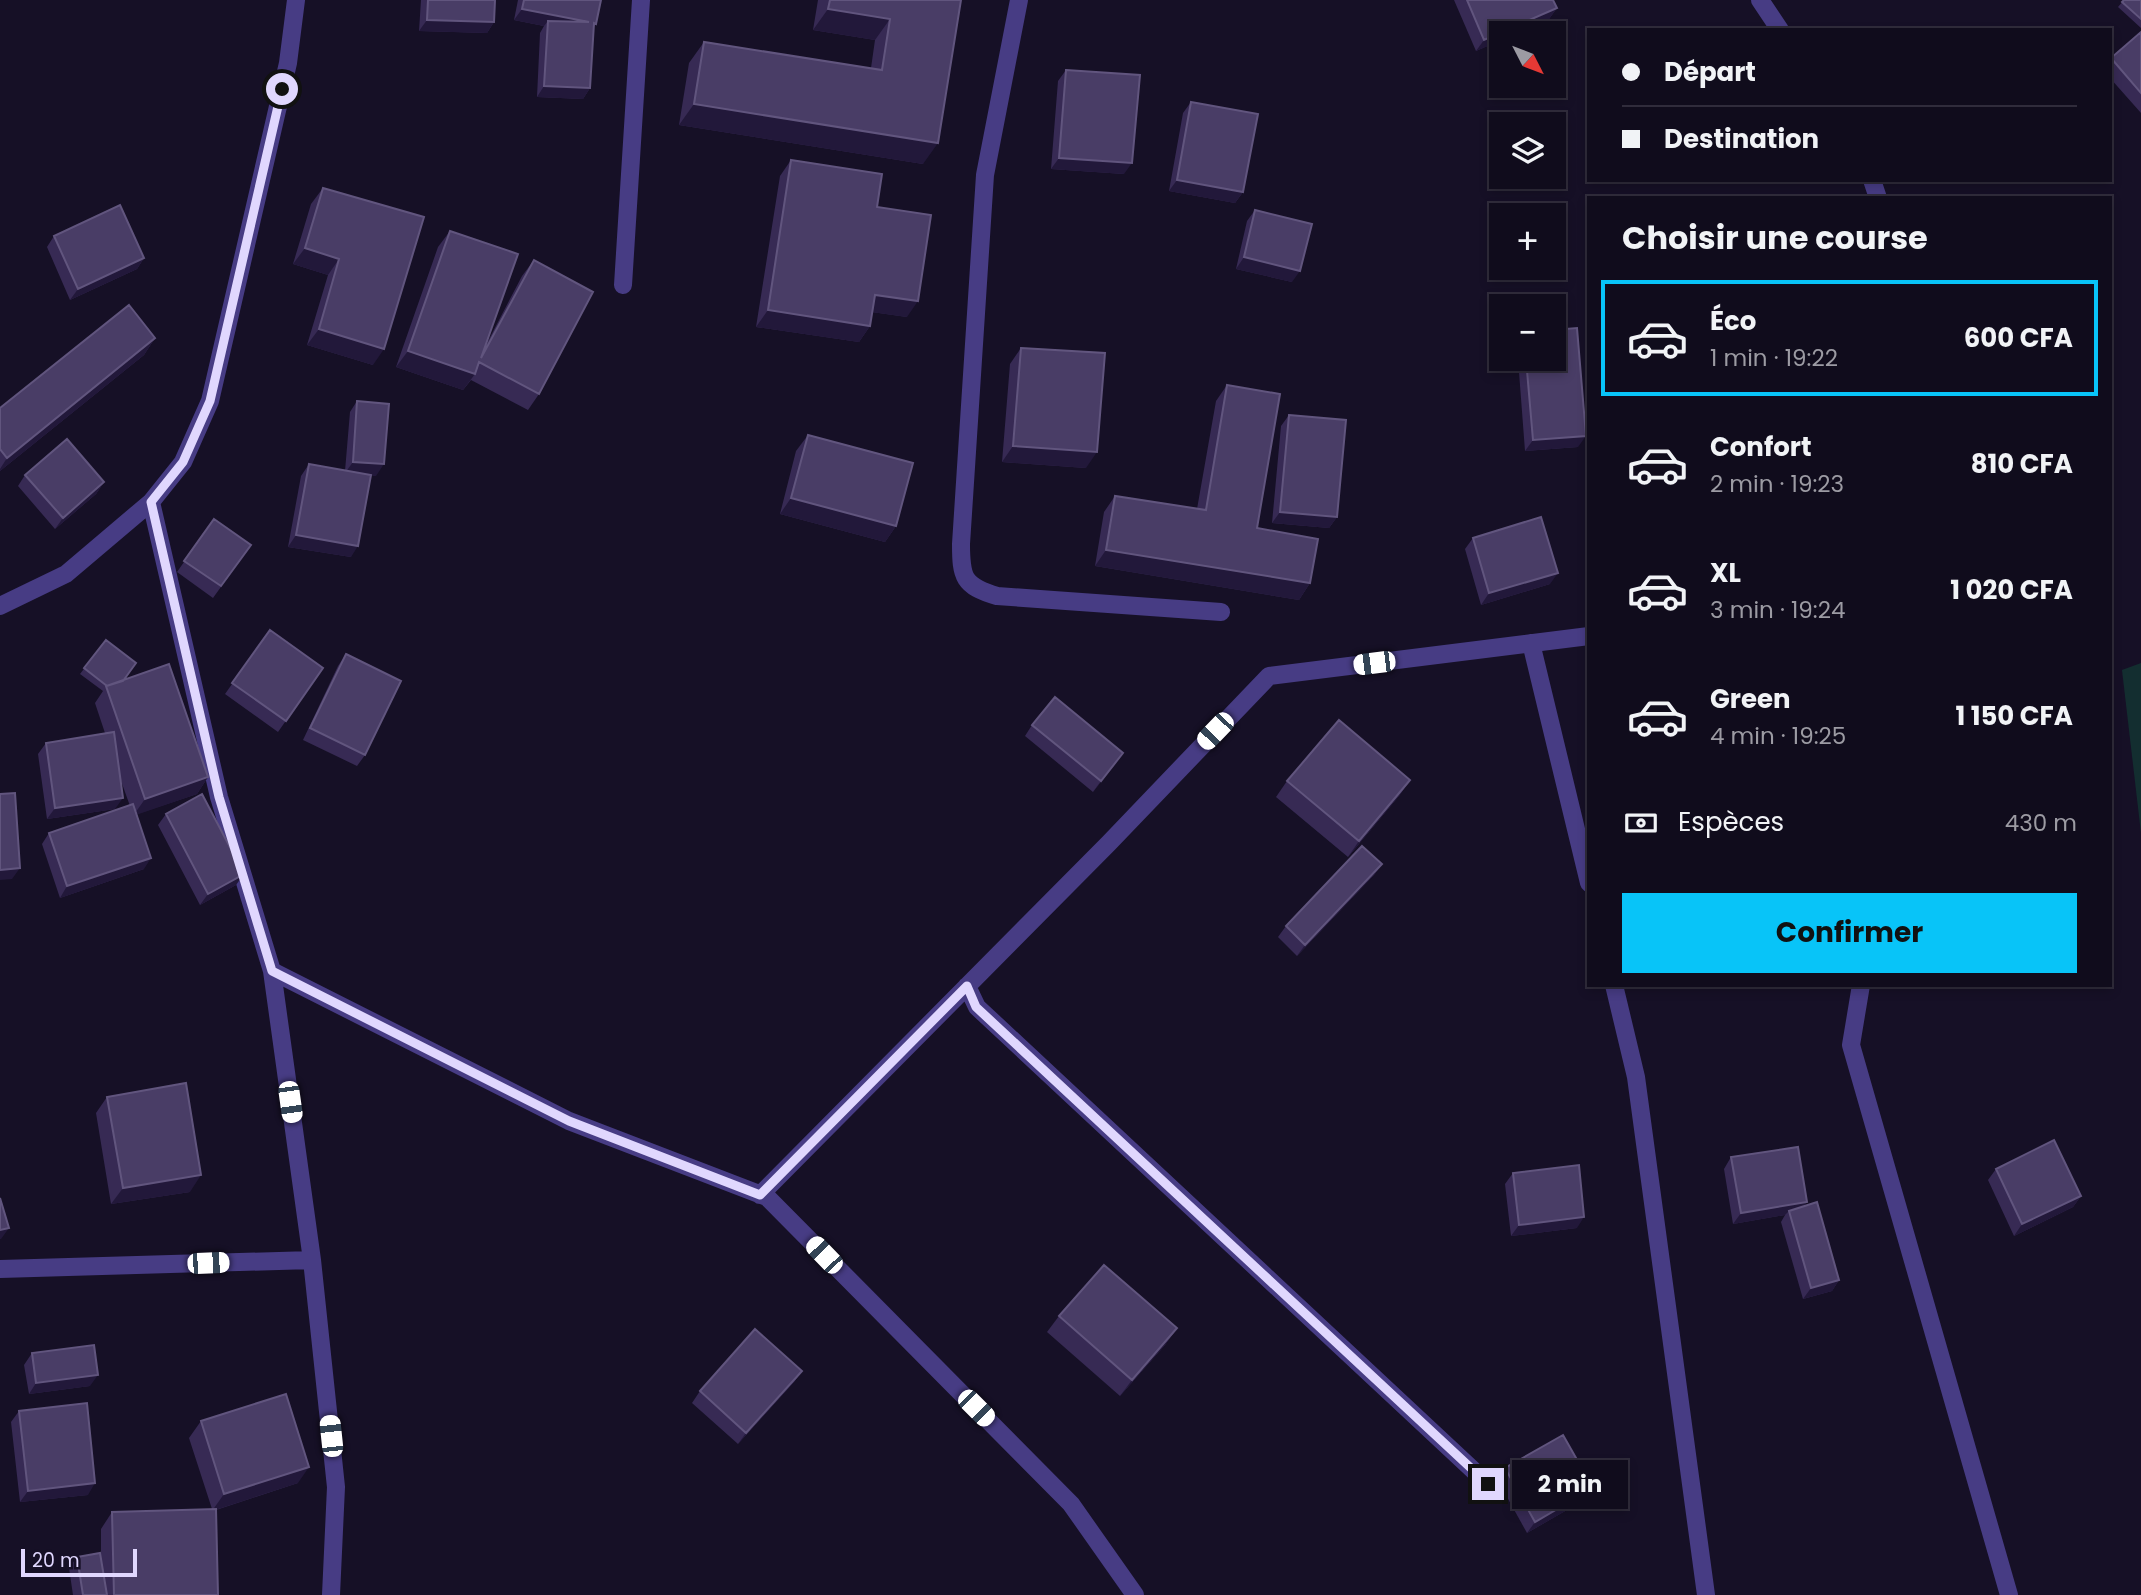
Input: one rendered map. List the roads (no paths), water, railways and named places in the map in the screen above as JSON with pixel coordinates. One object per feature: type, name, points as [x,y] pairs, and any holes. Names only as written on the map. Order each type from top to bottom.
[{"type":"street","points":[[0,606],[66,574],[151,502],[183,462],[210,401],[288,63],[296,0]]},
{"type":"street","points":[[623,285],[640,0]]},
{"type":"street","points":[[1019,0],[985,175],[961,570],[968,581],[979,590],[997,596],[1221,612]]},
{"type":"street","points":[[1760,0],[1779,28]]},
{"type":"street","points":[[151,502],[219,797],[272,971],[312,1260],[336,1487],[331,1595]]},
{"type":"street","points":[[760,1195],[1269,676],[1587,636]]},
{"type":"street","points":[[1531,643],[1587,875]]},
{"type":"street","points":[[272,971],[569,1121],[767,1197],[1071,1504],[1135,1595]]},
{"type":"street","points":[[967,986],[976,1007],[1488,1484]]},
{"type":"street","points":[[1614,987],[1636,1077],[1706,1595]]},
{"type":"street","points":[[1861,987],[1851,1045],[2009,1595]]},
{"type":"street","points":[[0,1269],[312,1260]]}]
